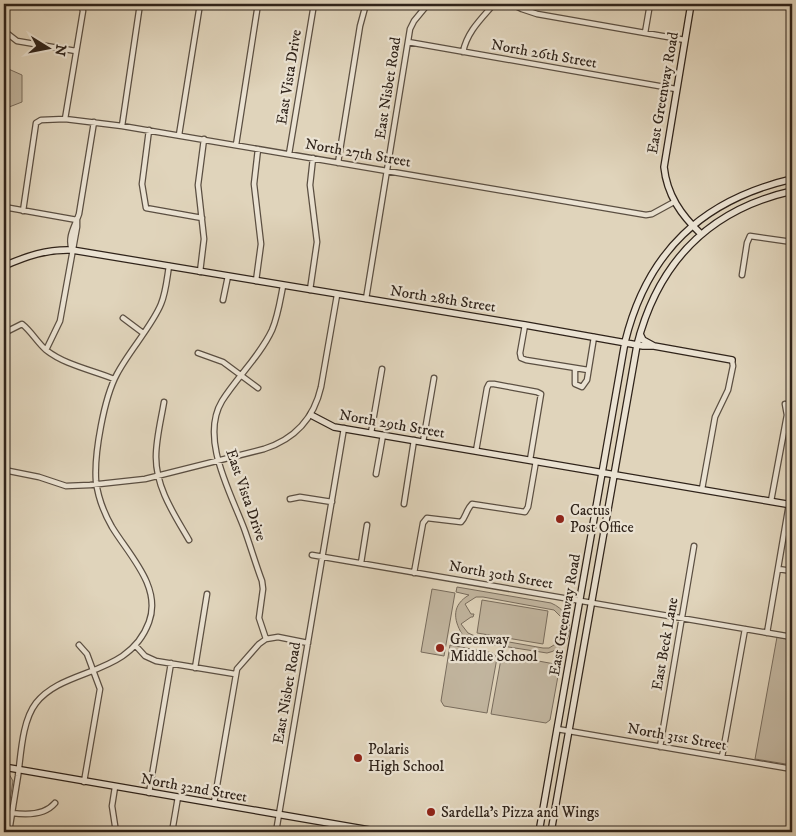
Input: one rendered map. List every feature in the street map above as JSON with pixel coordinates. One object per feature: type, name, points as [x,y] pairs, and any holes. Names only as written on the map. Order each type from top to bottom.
[{"type":"main road","name":"East Greenway Road","points":[[691,4],[664,167],[668,190],[674,202],[692,226],[701,234]]},
{"type":"main road","name":"East Greenway Road","points":[[539,832],[617,389],[633,314],[650,277],[667,252],[692,226],[736,197],[770,185],[792,180]]},
{"type":"main road","points":[[753,191],[756,201]]},
{"type":"main road","name":"East Greenway Road","points":[[551,832],[628,393],[637,345],[650,302],[677,258],[701,234],[729,214],[756,201],[792,191]]},
{"type":"main road","name":"North 28th Street","points":[[4,266],[42,252],[72,250],[732,360]]},
{"type":"main road","points":[[650,277],[661,283]]},
{"type":"main road","points":[[640,334],[643,340],[654,346]]},
{"type":"main road","points":[[617,389],[628,393]]},
{"type":"main road","name":"North 29th Street","points":[[311,415],[328,425],[344,428],[790,504]]},
{"type":"main road","name":"North 32nd Street","points":[[4,767],[279,814],[363,831],[381,832]]},
{"type":"main road","points":[[547,787],[559,789]]},
{"type":"street","points":[[65,119],[83,11],[81,4]]},
{"type":"street","points":[[122,126],[140,4]]},
{"type":"street","points":[[179,135],[200,4]]},
{"type":"street","points":[[236,145],[258,4]]},
{"type":"street","name":"East Vista Drive","points":[[289,154],[314,4]]},
{"type":"street","points":[[338,163],[360,26],[366,4]]},
{"type":"street","name":"East Nisbet Road","points":[[366,299],[408,42],[414,21],[428,4]]},
{"type":"street","points":[[463,52],[470,31],[494,4]]},
{"type":"street","points":[[512,4],[537,14],[685,40]]},
{"type":"street","points":[[645,33],[650,4]]},
{"type":"street","points":[[8,34],[17,41],[76,52]]},
{"type":"street","name":"North 26th Street","points":[[408,42],[676,90]]},
{"type":"street","name":"North 27th Street","points":[[23,211],[36,123],[40,120],[65,119],[149,130],[646,214],[652,214],[674,202]]},
{"type":"street","points":[[46,350],[60,322],[72,250],[69,243],[73,226],[77,220],[94,122]]},
{"type":"street","points":[[149,130],[142,171],[143,196],[146,208],[202,218]]},
{"type":"street","points":[[200,272],[204,248],[198,185],[204,139]]},
{"type":"street","points":[[256,281],[261,244],[254,184],[258,149]]},
{"type":"street","points":[[310,290],[317,242],[310,185],[313,158]]},
{"type":"street","points":[[4,207],[77,220]]},
{"type":"street","points":[[742,275],[747,243],[750,236],[792,242]]},
{"type":"street","points":[[9,832],[27,722],[35,704],[54,687],[112,663],[135,645],[143,636],[149,623],[152,597],[144,576],[106,516],[99,499],[96,464],[105,410],[114,379],[161,304],[169,266]]},
{"type":"street","points":[[223,300],[228,276]]},
{"type":"street","name":"East Vista Drive","points":[[266,639],[259,618],[263,589],[262,581],[245,531],[228,491],[214,435],[215,418],[222,401],[272,330],[278,313],[283,286]]},
{"type":"street","points":[[4,470],[39,477],[66,486],[97,485],[159,476],[277,444],[295,433],[311,415],[318,400],[322,387],[337,295]]},
{"type":"street","points":[[123,318],[143,333]]},
{"type":"street","points":[[4,333],[22,324],[46,350],[62,360],[114,379]]},
{"type":"street","points":[[524,325],[521,358],[588,370]]},
{"type":"street","points":[[575,368],[575,384],[582,387],[588,370],[594,336]]},
{"type":"street","points":[[198,353],[215,358],[258,388]]},
{"type":"street","points":[[702,490],[715,417],[728,390],[733,366],[732,360]]},
{"type":"street","points":[[371,433],[382,369]]},
{"type":"street","points":[[423,442],[434,378]]},
{"type":"street","points":[[414,573],[423,523],[427,518],[461,522],[467,509],[472,504],[525,512],[528,507],[541,394],[489,384],[476,451]]},
{"type":"street","points":[[164,402],[156,452],[159,476],[165,498],[189,540]]},
{"type":"street","points":[[771,501],[787,415],[785,404]]},
{"type":"street","name":"East Nisbet Road","points":[[276,832],[344,428]]},
{"type":"street","points":[[376,474],[382,435]]},
{"type":"street","points":[[404,504],[414,440]]},
{"type":"street","points":[[290,499],[300,497],[332,502]]},
{"type":"street","points":[[767,632],[790,504]]},
{"type":"street","points":[[361,564],[367,526]]},
{"type":"street","name":"East Beck Lane","points":[[660,747],[694,546]]},
{"type":"street","points":[[312,555],[323,557]]},
{"type":"street","name":"North 30th Street","points":[[323,557],[792,637]]},
{"type":"street","points":[[778,569],[792,571]]},
{"type":"street","points":[[195,668],[207,594]]},
{"type":"street","points":[[722,758],[745,629]]},
{"type":"street","points":[[214,803],[235,674],[240,665],[266,639],[278,637],[308,643]]},
{"type":"street","points":[[79,645],[87,654],[99,685],[84,782]]},
{"type":"street","points":[[135,645],[150,659],[235,674]]},
{"type":"street","points":[[149,792],[170,663]]},
{"type":"street","name":"North 31st Street","points":[[558,730],[792,769]]},
{"type":"street","points":[[115,787],[112,806],[116,832]]},
{"type":"street","points":[[172,832],[178,797]]},
{"type":"street","points":[[12,813],[30,814],[51,808],[55,802]]},
{"type":"shaded area","points":[[4,67],[22,75],[22,102],[4,109]]},
{"type":"shaded area","points":[[457,587],[551,603],[559,608],[569,622],[570,630],[568,637],[557,650],[547,653],[451,638],[452,633],[462,634],[457,623],[456,613],[459,603],[469,595],[456,592]],"holes":[[[476,597],[554,610],[563,619],[565,631],[559,642],[549,648],[475,636],[468,633],[461,624],[473,617],[474,614],[471,614],[465,604]]]},
{"type":"shaded area","points":[[432,589],[455,593],[444,656],[421,652]]},
{"type":"shaded area","points":[[482,600],[548,611],[543,644],[477,633]]},
{"type":"shaded area","points":[[777,637],[792,640],[792,765],[755,759]]},
{"type":"shaded area","points":[[450,645],[493,653],[497,658],[487,713],[444,706],[441,701]]},
{"type":"shaded area","points":[[506,655],[560,665],[550,720],[546,723],[491,714],[501,659]]},
{"type":"shaded area","points":[[4,773],[9,774],[13,781],[5,832]]},
{"type":"place","name":"Cactus Post Office","points":[[560,519]]},
{"type":"place","name":"Greenway Middle School","points":[[440,648]]},
{"type":"place","name":"Polaris High School","points":[[358,758]]},
{"type":"place","name":"Sardella's Pizza and Wings","points":[[431,812]]}]
